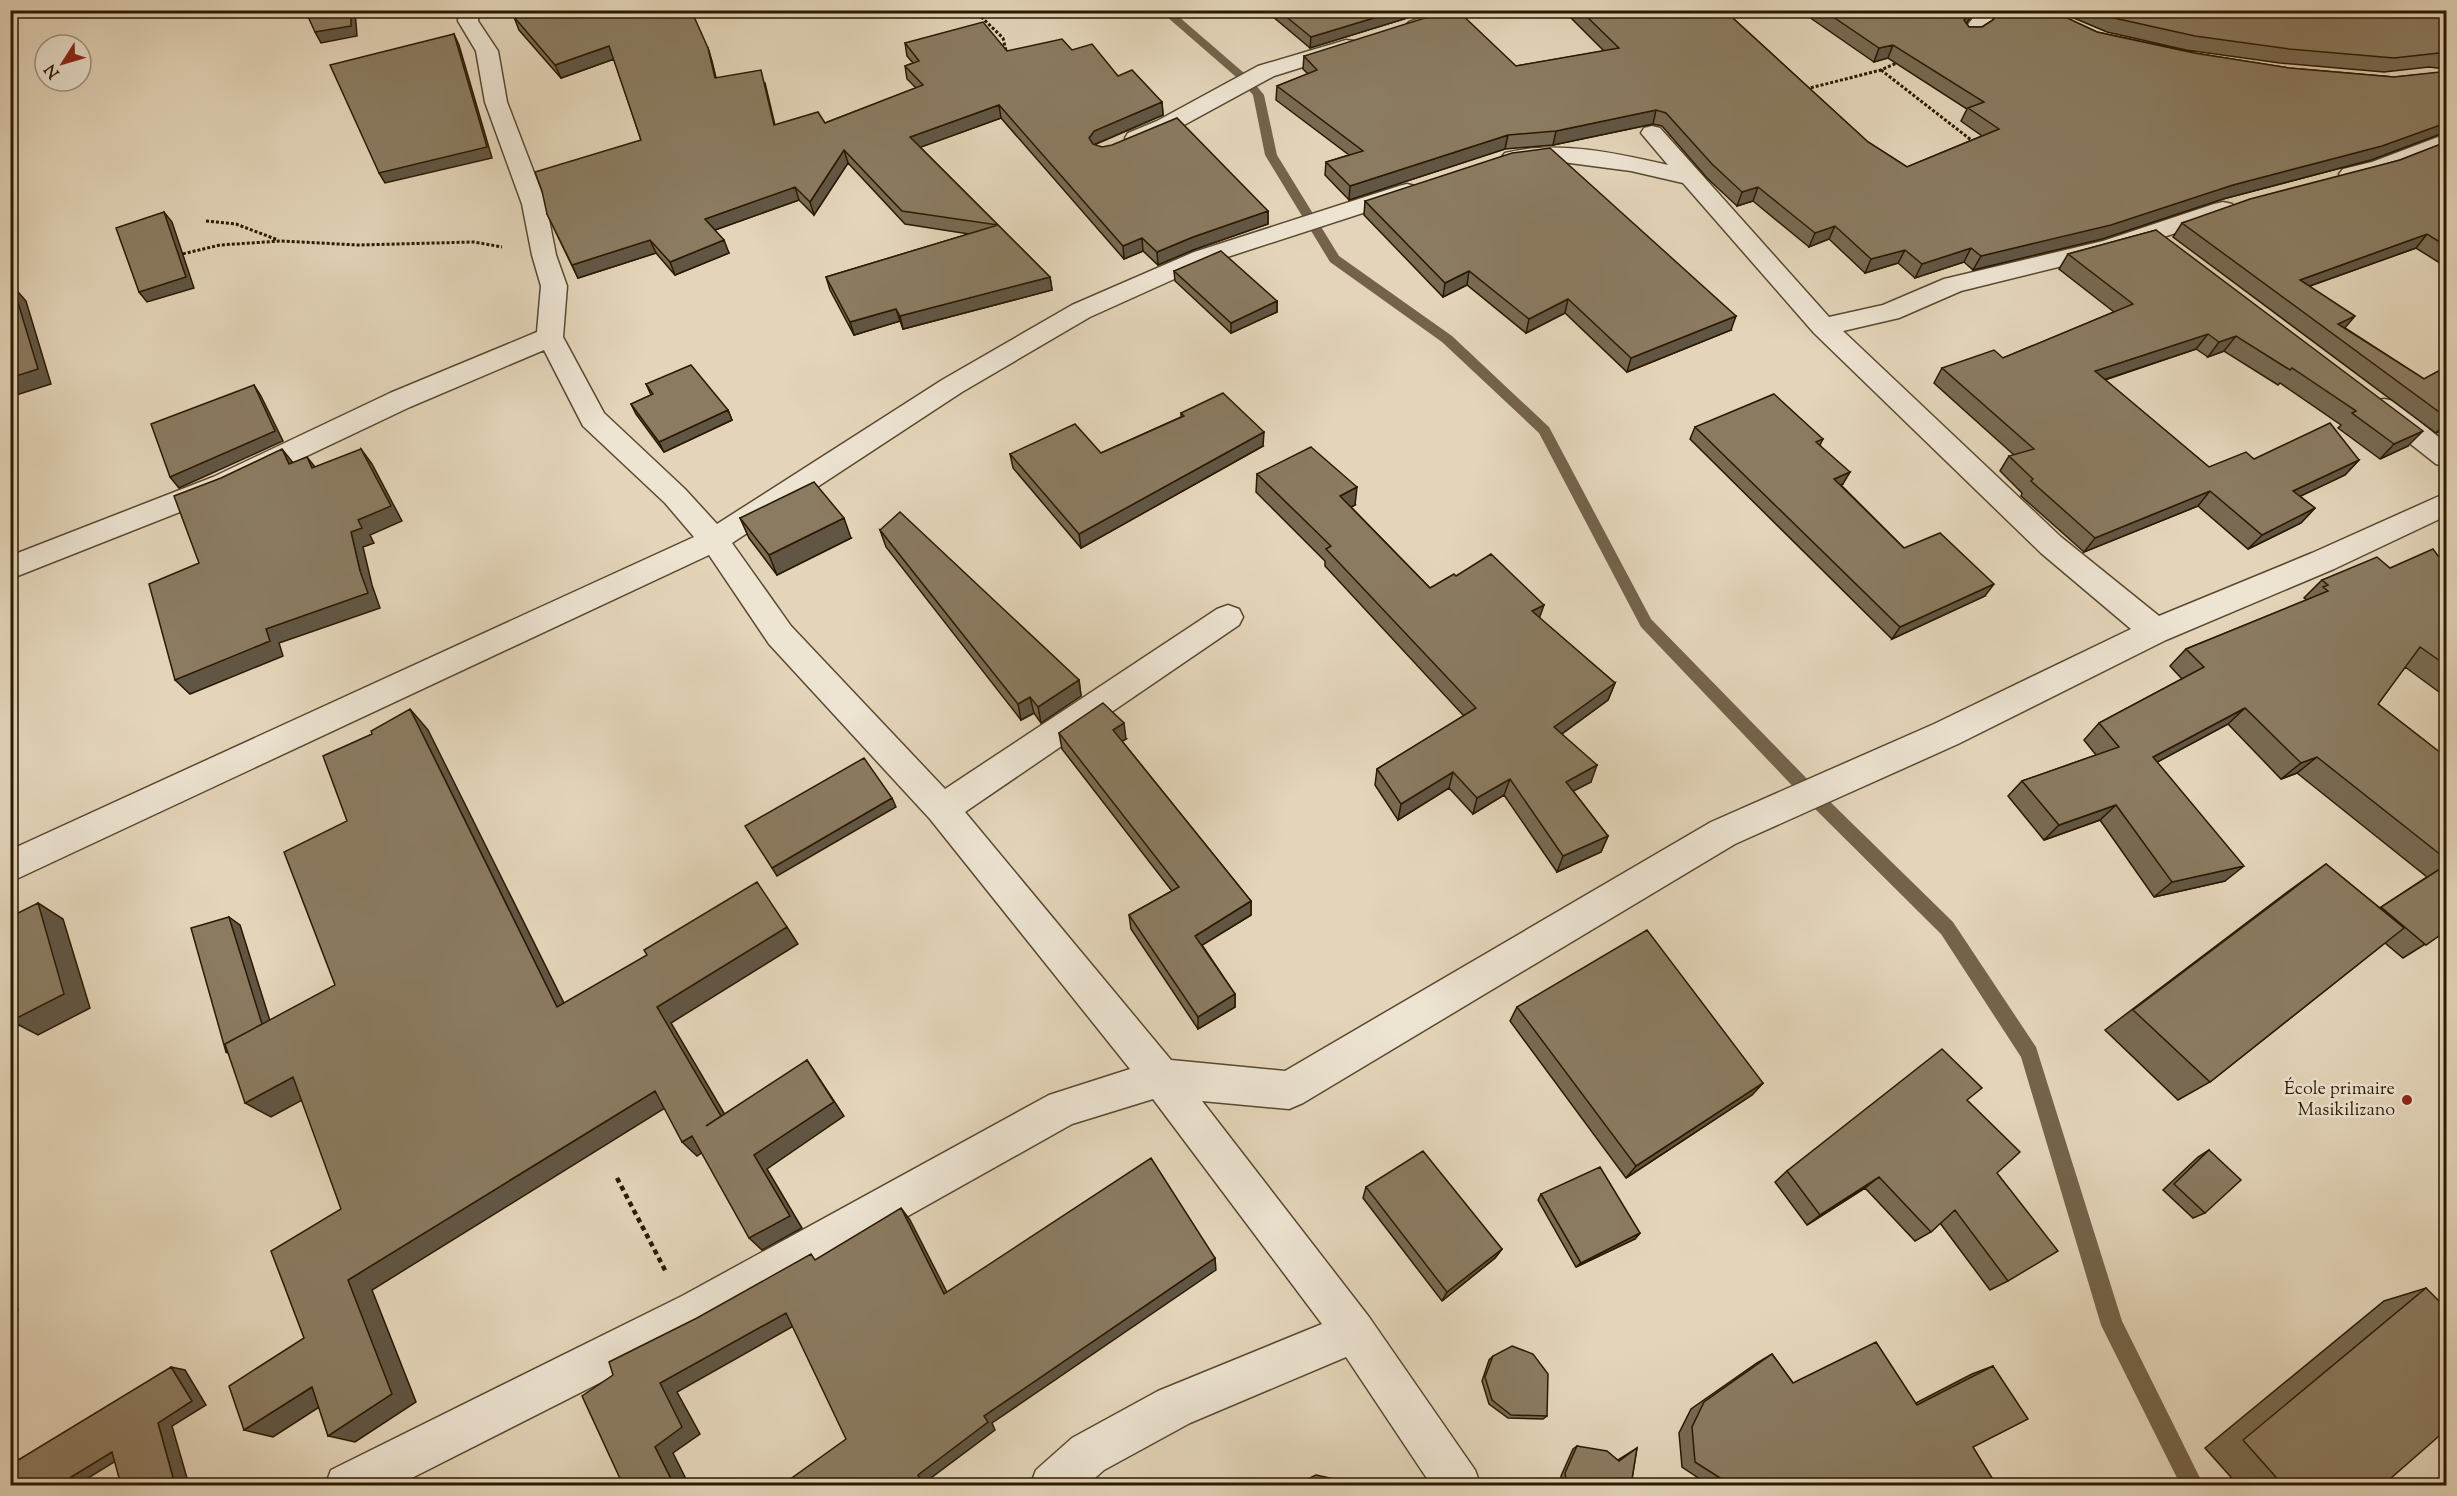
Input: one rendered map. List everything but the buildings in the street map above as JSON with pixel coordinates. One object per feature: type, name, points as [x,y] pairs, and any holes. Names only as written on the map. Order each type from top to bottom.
[{"type":"street","points":[[469,10],[468,21],[487,51],[496,102],[534,204],[544,255],[554,286],[550,337],[593,419],[675,496],[714,540],[780,635],[942,809],[1161,1078],[1354,1332],[1459,1485]]},
{"type":"street","points":[[1392,33],[1466,10]]},
{"type":"street","points":[[1971,35],[1983,19],[1985,10]]},
{"type":"street","points":[[1114,147],[1166,126],[1266,71],[1370,39]]},
{"type":"street","points":[[1652,133],[1823,327],[2051,545],[2155,631]]},
{"type":"street","points":[[2324,181],[2380,167],[2446,141]]},
{"type":"street","points":[[1485,165],[1506,158],[1547,153],[1631,164],[1692,178]]},
{"type":"street","points":[[10,867],[714,540],[952,386],[1081,311],[1203,257],[1431,183]]},
{"type":"street","points":[[1823,327],[1890,312],[1953,285],[2110,247],[2244,203]]},
{"type":"street","points":[[2151,234],[2174,252]]},
{"type":"street","points":[[10,568],[223,484],[400,400],[550,337]]},
{"type":"street","points":[[2362,391],[2446,457]]},
{"type":"street","points":[[347,1485],[698,1311],[1063,1108],[1161,1078],[1288,1089],[1723,833],[1946,734],[2155,631],[2323,561],[2446,504]]},
{"type":"street","points":[[942,809],[1228,617]]},
{"type":"street","points":[[1052,1485],[1088,1454],[1174,1407],[1354,1332]]},
{"type":"path","points":[[974,10],[1003,38],[1007,53],[1006,60]]},
{"type":"path","points":[[1799,91],[1881,70],[1935,47],[1971,35]]},
{"type":"path","points":[[1881,70],[1982,148]]},
{"type":"path","points":[[207,220],[236,224],[281,241]]},
{"type":"path","points":[[176,255],[220,244],[281,241],[358,245],[474,242],[544,255]]},
{"type":"path","points":[[617,1178],[678,1295],[698,1311]]},
{"type":"waterway","points":[[1164,10],[1247,81],[1258,95],[1271,155],[1334,259],[1447,339],[1544,430],[1646,623],[1811,794],[1947,928],[2029,1053],[2112,1325],[2193,1486]]},
{"type":"place","name":"École primaire Masikilizano","points":[[2407,1100]]}]
